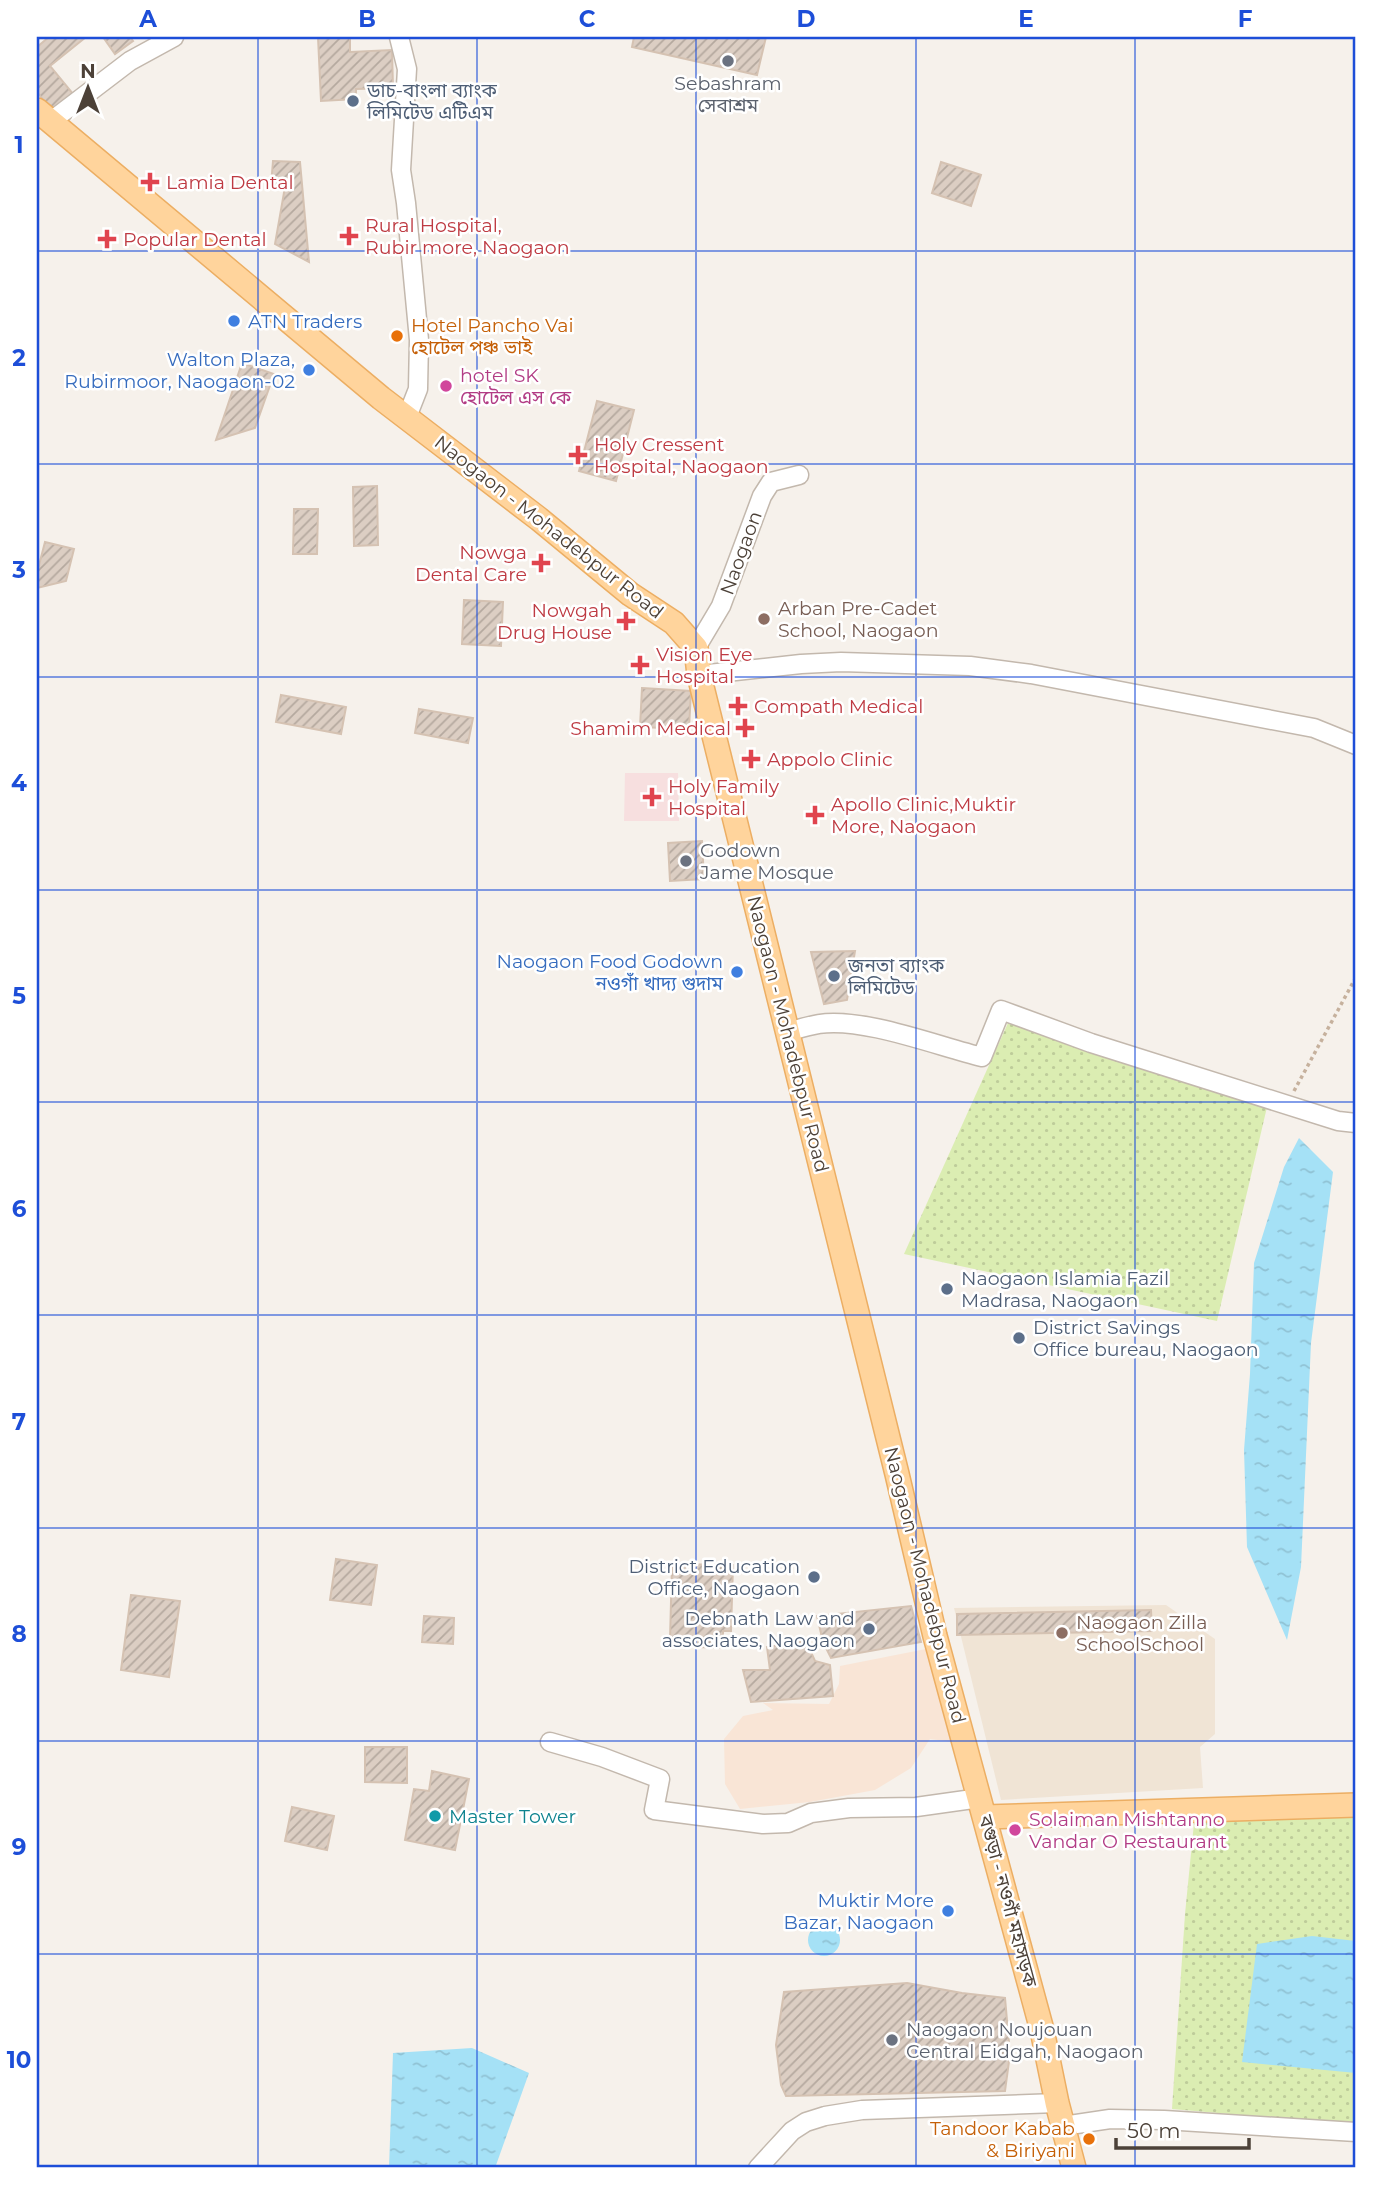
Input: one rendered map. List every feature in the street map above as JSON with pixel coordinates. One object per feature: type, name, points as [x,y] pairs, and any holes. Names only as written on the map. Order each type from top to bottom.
[{"type":"main road","name":"Naogaon - Mohadebpur Road","points":[[43,116],[407,417],[539,519],[630,594],[674,623],[696,648],[699,675],[935,1636],[983,1807]]},
{"type":"main road","points":[[983,1807],[1356,1805]]},
{"type":"main road","name":"বগুড়া - নওগাঁ মহাসড়ক","points":[[983,1807],[1042,2030],[1074,2168]]},
{"type":"street","points":[[43,116],[130,61],[174,37]]},
{"type":"street","points":[[399,37],[407,69],[401,170],[419,340],[418,388],[407,417]]},
{"type":"street","name":"Naogaon","points":[[696,648],[721,606],[762,496],[771,482],[799,475]]},
{"type":"street","points":[[699,675],[841,662],[970,666],[1031,674],[1314,729],[1356,745]]},
{"type":"street","points":[[787,1032],[820,1024],[851,1024],[896,1033],[982,1057],[1001,1010],[1091,1043],[1338,1121],[1356,1123]]},
{"type":"street","points":[[550,1742],[602,1757],[660,1779],[654,1810],[763,1824],[789,1823],[811,1813],[849,1808],[983,1807]]},
{"type":"street","points":[[758,2168],[792,2131],[806,2122],[825,2116],[862,2110],[1057,2103]]},
{"type":"street","points":[[1063,2126],[1110,2119],[1164,2120],[1356,2132]]},
{"type":"path","points":[[1286,1105],[1356,977]]},
{"type":"shaded area","name":"Holy Family Hospital","points":[[625,773],[678,773],[679,821],[624,821]]},
{"type":"shaded area","points":[[1166,1605],[1215,1639],[1215,1734],[1200,1747],[1203,1788],[1001,1800],[954,1608]]},
{"type":"shaded area","points":[[931,1648],[953,1742],[930,1739],[911,1768],[875,1790],[810,1802],[740,1809],[725,1784],[724,1739],[743,1716],[773,1710],[763,1703],[829,1704],[839,1684],[840,1666]]},
{"type":"green space","points":[[1008,1023],[1267,1107],[1217,1321],[904,1254]]},
{"type":"green space","points":[[1356,1818],[1356,2125],[1172,2109],[1194,1823]]},
{"type":"water","points":[[1299,1138],[1333,1172],[1311,1343],[1301,1567],[1287,1640],[1247,1547],[1244,1450],[1254,1263],[1284,1167]]},
{"type":"water","points":[[824,1924],[835,1929],[840,1940],[835,1951],[824,1956],[813,1951],[808,1940],[813,1929]]},
{"type":"water","points":[[1312,1936],[1356,1941],[1356,2073],[1242,2062],[1257,1944]]},
{"type":"water","points":[[472,2048],[529,2073],[495,2168],[389,2168],[393,2053]]},
{"type":"building","points":[[49,37],[86,37],[50,66],[74,95],[53,112],[37,92],[37,47]]},
{"type":"building","points":[[103,37],[130,37],[133,41],[115,54]]},
{"type":"building","points":[[318,37],[350,37],[350,52],[392,50],[393,88],[356,89],[356,99],[321,101]]},
{"type":"building","name":"Sebashram সেবাশ্রম","points":[[634,37],[766,37],[757,75],[632,47]]},
{"type":"building","points":[[273,161],[300,162],[309,262],[275,244],[285,187],[271,186]]},
{"type":"building","points":[[941,162],[981,175],[971,206],[932,193]]},
{"type":"building","points":[[242,363],[274,374],[255,428],[216,440]]},
{"type":"building","points":[[597,401],[634,410],[616,481],[579,471]]},
{"type":"building","points":[[377,486],[378,545],[354,546],[353,487]]},
{"type":"building","points":[[294,509],[318,509],[317,554],[293,554]]},
{"type":"building","points":[[45,542],[74,549],[66,581],[37,588],[37,573]]},
{"type":"building","points":[[464,600],[503,602],[501,646],[462,644]]},
{"type":"building","points":[[642,688],[691,691],[689,729],[640,727]]},
{"type":"building","points":[[281,695],[346,707],[341,734],[276,722]]},
{"type":"building","points":[[419,709],[473,718],[468,743],[415,733]]},
{"type":"building","name":"Godown Jame Mosque","points":[[702,841],[704,879],[670,881],[668,843]]},
{"type":"building","name":"জনতা ব্যাংক লিমিটেড","points":[[855,951],[847,1000],[824,1004],[811,952]]},
{"type":"building","points":[[336,1559],[377,1565],[371,1605],[330,1600]]},
{"type":"building","points":[[672,1564],[733,1565],[731,1631],[723,1631],[723,1648],[698,1647],[693,1641],[670,1640]]},
{"type":"building","points":[[131,1595],[180,1601],[169,1677],[121,1670]]},
{"type":"building","name":"Debnath Law and associates, Naogaon","points":[[911,1606],[921,1642],[831,1658],[823,1642],[817,1616]]},
{"type":"building","points":[[1151,1610],[1152,1631],[957,1635],[957,1614]]},
{"type":"building","points":[[424,1616],[454,1618],[453,1644],[422,1642]]},
{"type":"building","points":[[806,1641],[815,1661],[830,1665],[833,1696],[751,1702],[743,1670],[770,1670],[767,1647]]},
{"type":"building","points":[[365,1747],[407,1747],[407,1783],[365,1782]]},
{"type":"building","name":"Master Tower","points":[[432,1771],[469,1779],[455,1850],[405,1840],[414,1789],[429,1791]]},
{"type":"building","points":[[292,1807],[334,1816],[327,1850],[285,1841]]},
{"type":"building","name":"Naogaon Noujouan Central Eidgah, Naogaon","points":[[907,1983],[1005,1998],[1010,2054],[1005,2091],[786,2096],[781,2085],[776,2045],[784,1992]]},
{"type":"place","name":"Sebashram সেবাশ্রম","points":[[728,61]]},
{"type":"place","name":"ডাচ-বাংলা ব্যাংক লিমিটেড এটিএম","points":[[353,101]]},
{"type":"place","name":"Lamia Dental","points":[[150,182]]},
{"type":"place","name":"Rural Hospital, Rubir more, Naogaon","points":[[349,236]]},
{"type":"place","name":"Popular Dental","points":[[107,239]]},
{"type":"place","name":"ATN Traders","points":[[234,321]]},
{"type":"place","name":"Hotel Pancho Vai হোটেল পঞ্চ ভাই","points":[[397,336]]},
{"type":"place","name":"Walton Plaza, Rubirmoor, Naogaon-02","points":[[309,370]]},
{"type":"place","name":"hotel SK হোটেল এস কে","points":[[446,386]]},
{"type":"place","name":"Holy Cressent Hospital, Naogaon","points":[[578,455]]},
{"type":"place","name":"Nowga Dental Care","points":[[541,563]]},
{"type":"place","name":"Arban Pre-Cadet School, Naogaon","points":[[764,619]]},
{"type":"place","name":"Nowgah Drug House","points":[[626,621]]},
{"type":"place","name":"Vision Eye Hospital","points":[[640,665]]},
{"type":"place","name":"Compath Medical","points":[[738,706]]},
{"type":"place","name":"Shamim Medical","points":[[745,728]]},
{"type":"place","name":"Appolo Clinic","points":[[751,759]]},
{"type":"place","name":"Holy Family Hospital","points":[[652,797]]},
{"type":"place","name":"Apollo Clinic,Muktir More, Naogaon","points":[[815,815]]},
{"type":"place","name":"Godown Jame Mosque","points":[[686,861]]},
{"type":"place","name":"Naogaon Food Godown নওগাঁ খাদ্য গুদাম","points":[[737,972]]},
{"type":"place","name":"জনতা ব্যাংক লিমিটেড","points":[[834,976]]},
{"type":"place","name":"Naogaon Islamia Fazil Madrasa, Naogaon","points":[[947,1289]]},
{"type":"place","name":"District Savings Office bureau, Naogaon","points":[[1019,1338]]},
{"type":"place","name":"District Education Office, Naogaon","points":[[814,1577]]},
{"type":"place","name":"Debnath Law and associates, Naogaon","points":[[869,1629]]},
{"type":"place","name":"Naogaon Zilla SchoolSchool","points":[[1062,1633]]},
{"type":"place","name":"Master Tower","points":[[435,1816]]},
{"type":"place","name":"Solaiman Mishtanno Vandar O Restaurant","points":[[1015,1830]]},
{"type":"place","name":"Muktir More Bazar, Naogaon","points":[[948,1911]]},
{"type":"place","name":"Naogaon Noujouan Central Eidgah, Naogaon","points":[[892,2040]]},
{"type":"place","name":"Tandoor Kabab & Biriyani","points":[[1089,2139]]}]
